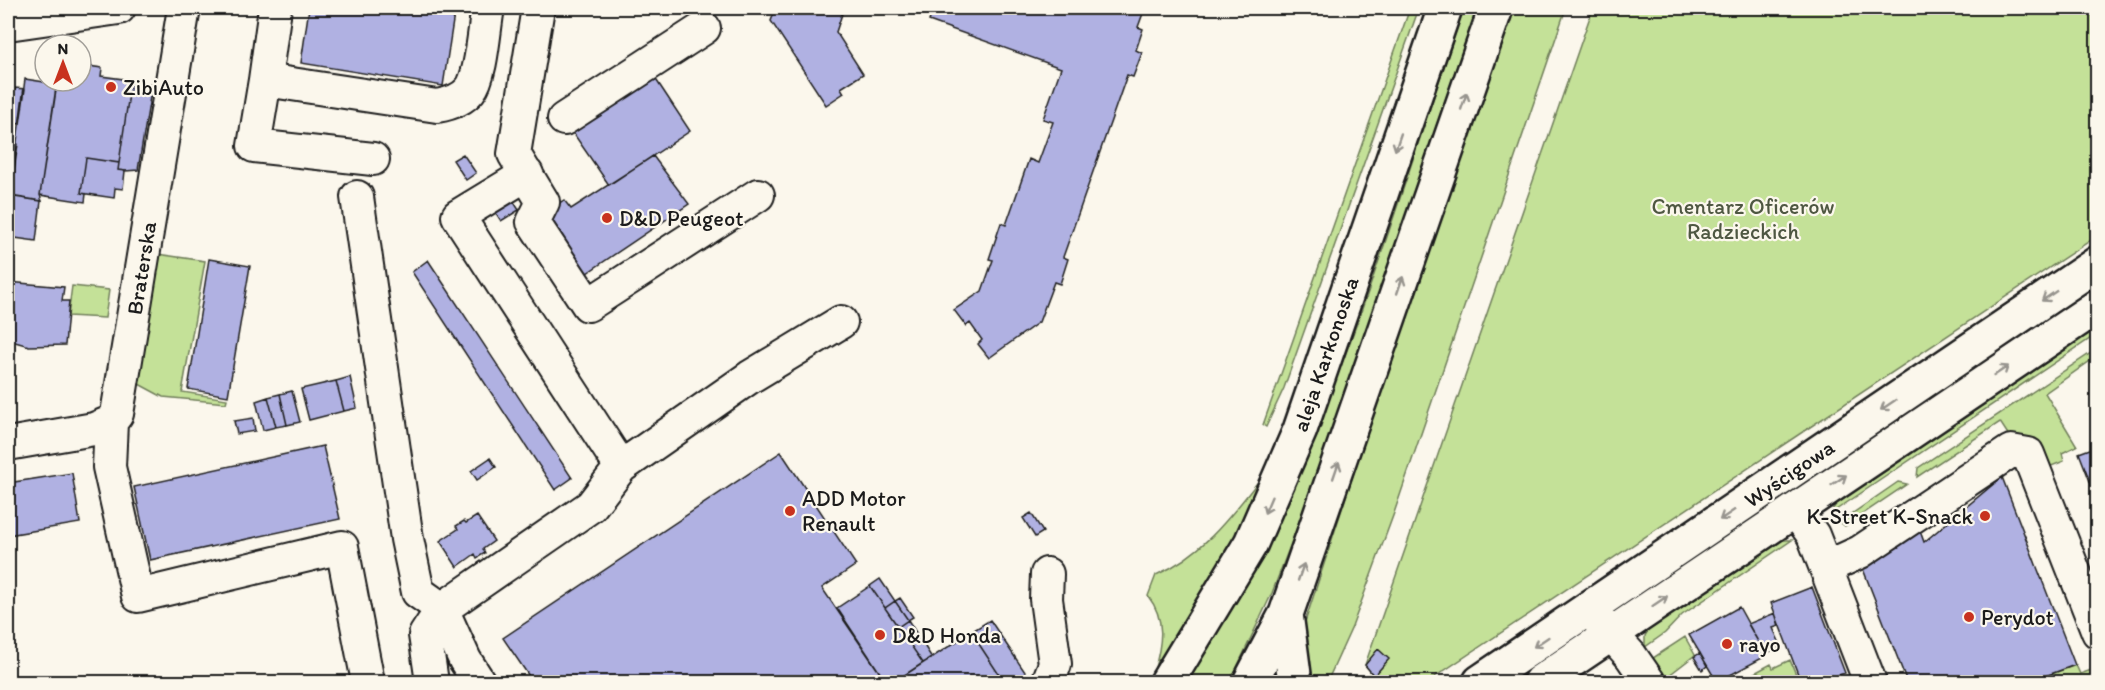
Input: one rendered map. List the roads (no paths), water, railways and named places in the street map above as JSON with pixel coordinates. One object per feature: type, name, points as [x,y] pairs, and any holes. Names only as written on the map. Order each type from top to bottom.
[{"type":"main road","name":"aleja Karkonoska","points":[[1167,682],[1251,543],[1300,430],[1445,8]]},
{"type":"main road","points":[[1250,682],[1286,614],[1496,8]]},
{"type":"main road","name":"Wyścigowa","points":[[1480,682],[2097,263]]},
{"type":"main road","name":"Wyścigowa","points":[[1540,682],[2097,306]]},
{"type":"main road","points":[[1286,614],[1295,682]]},
{"type":"street","points":[[8,24],[119,8]]},
{"type":"street","name":"Braterska","points":[[184,8],[120,402],[111,422],[109,467],[138,596],[342,547],[368,682]]},
{"type":"street","points":[[275,8],[254,146],[373,159]]},
{"type":"street","points":[[265,80],[437,106],[448,104],[471,90],[476,77],[488,8]]},
{"type":"street","points":[[538,8],[514,154],[543,202],[533,222],[588,305],[758,195]]},
{"type":"street","points":[[564,119],[704,28]]},
{"type":"street","points":[[527,174],[458,216],[621,467]]},
{"type":"street","points":[[357,197],[404,516],[418,592],[442,609],[465,660],[479,682]]},
{"type":"street","points":[[432,682],[425,634],[442,609],[591,506],[621,467],[750,377],[841,322]]},
{"type":"street","points":[[8,444],[94,429],[111,422]]},
{"type":"street","points":[[1827,567],[1860,552],[2011,451],[2028,454],[2097,632]]},
{"type":"street","points":[[1795,510],[1813,535],[1827,567],[1870,682]]},
{"type":"street","points":[[1047,574],[1046,599],[1055,664],[1048,682]]},
{"type":"street","points":[[1589,609],[1612,634],[1649,682]]},
{"type":"place","name":"ZibiAuto","points":[[111,87]]},
{"type":"place","name":"D&D Peugeot","points":[[607,218]]},
{"type":"place","name":"ADD Motor Renault","points":[[790,511]]},
{"type":"place","name":"K-Street K-Snack","points":[[1985,516]]},
{"type":"place","name":"Perydot","points":[[1969,617]]},
{"type":"place","name":"D&D Honda","points":[[880,635]]},
{"type":"place","name":"rayo","points":[[1727,644]]},
{"type":"park label","name":"Cmentarz Oficerów Radzieckich","points":[[1743,218]]}]
